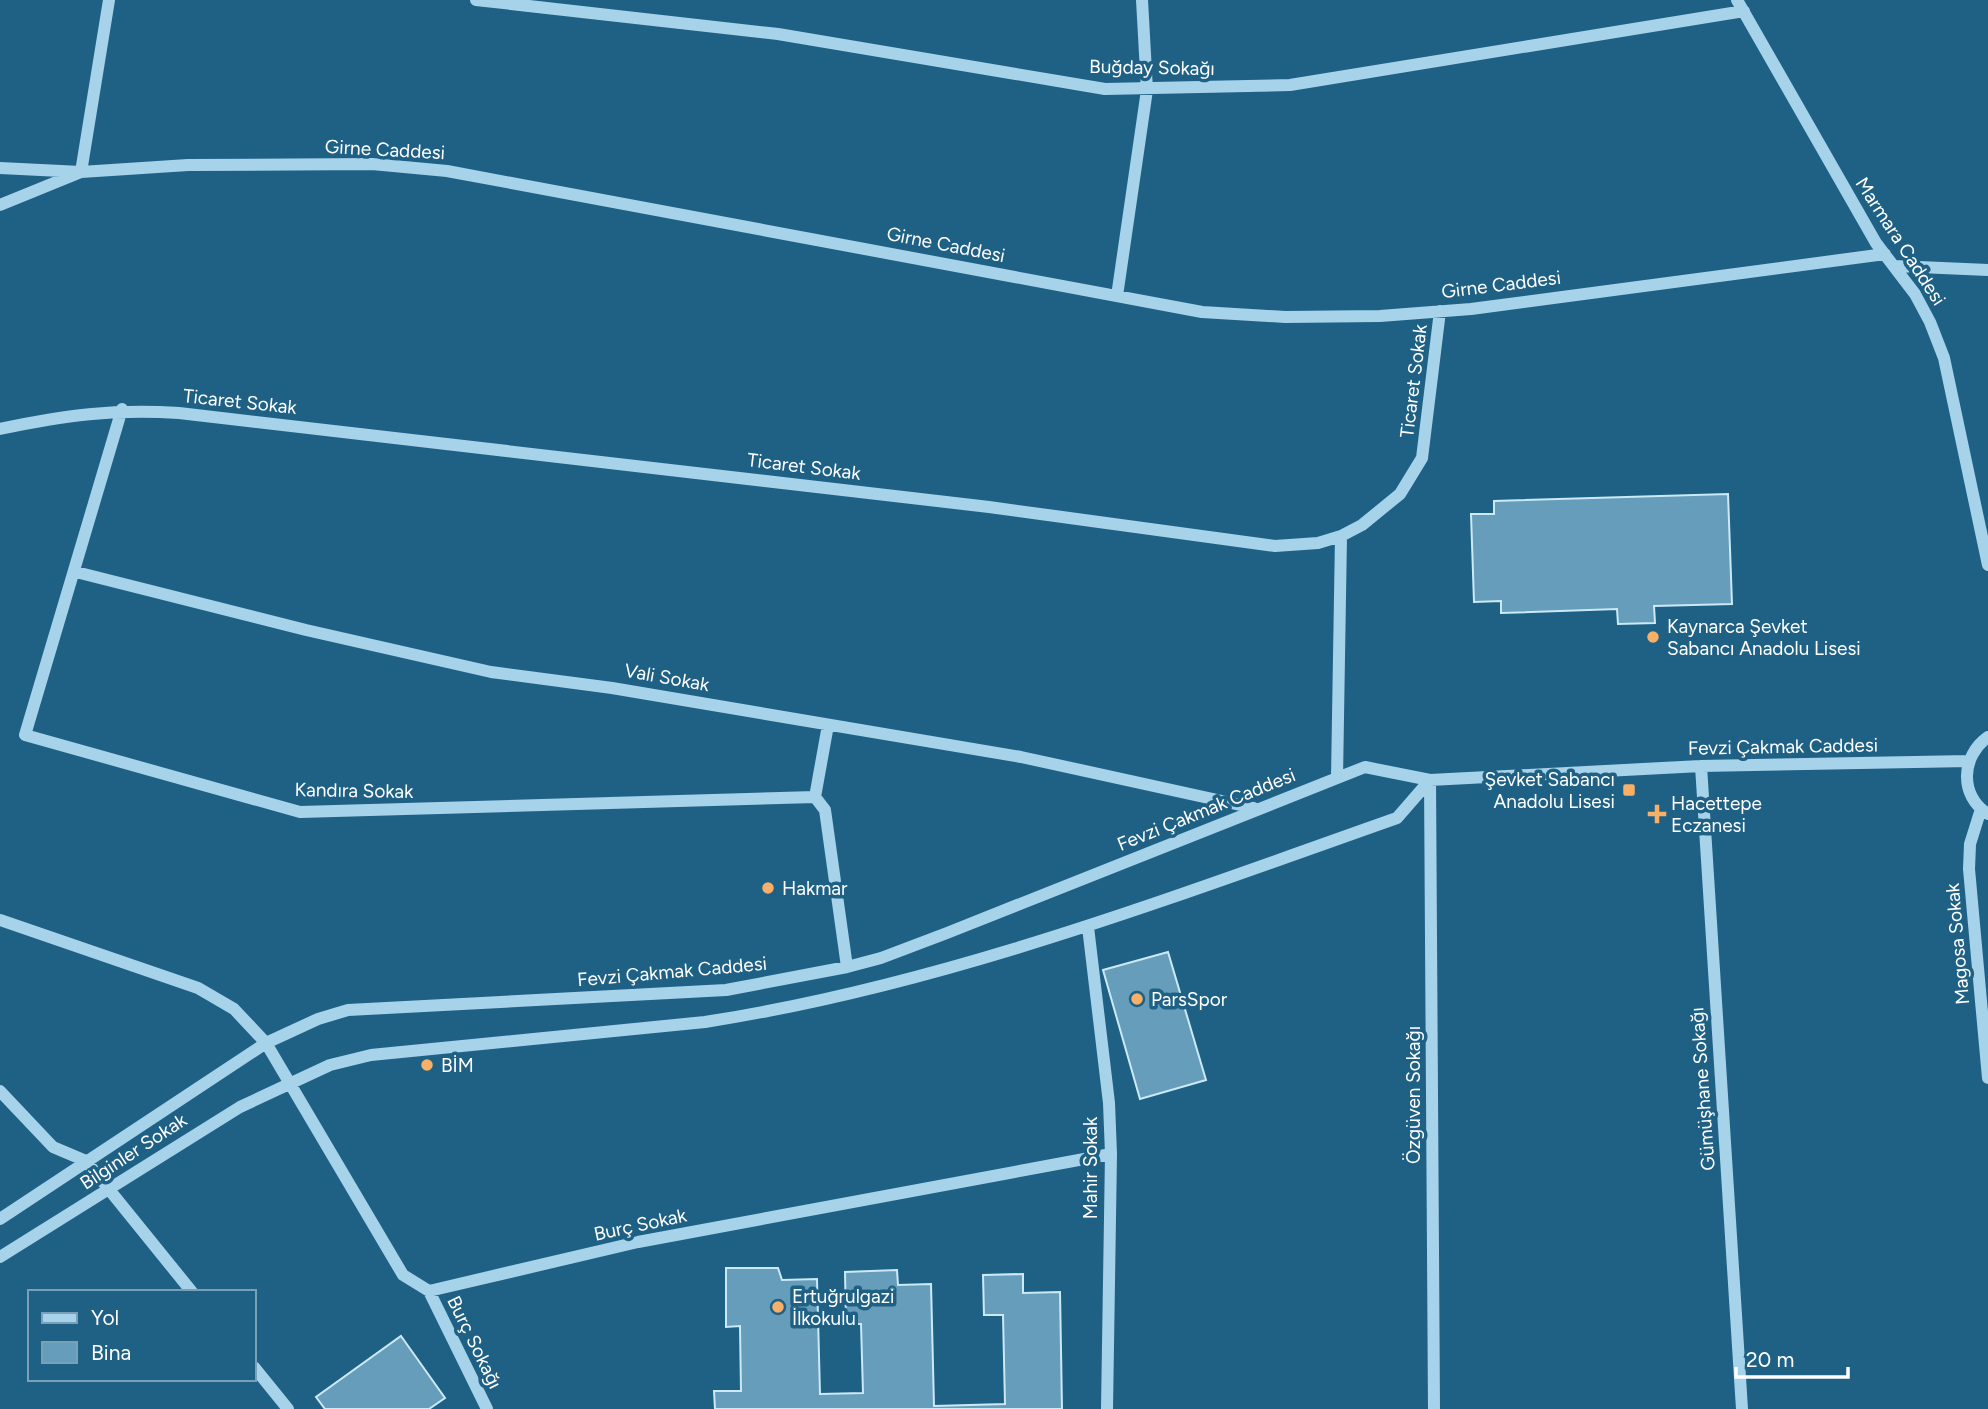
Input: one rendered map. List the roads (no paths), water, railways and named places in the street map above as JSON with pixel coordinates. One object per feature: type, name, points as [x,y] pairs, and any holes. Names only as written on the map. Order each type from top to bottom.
[{"type":"street","points":[[0,205],[81,172],[109,0]]},
{"type":"street","name":"Buğday Sokağı","points":[[477,0],[778,34],[1105,89],[1147,90],[1290,85],[1741,6]]},
{"type":"street","points":[[1117,296],[1147,90],[1142,0]]},
{"type":"street","name":"Marmara Caddesi","points":[[1741,6],[1876,243],[1896,266],[1930,322],[1944,358],[1988,565]]},
{"type":"street","name":"Girne Caddesi","points":[[0,168],[81,172],[188,165],[372,164],[447,171],[1202,312],[1285,317],[1380,316],[1440,311],[1885,254]]},
{"type":"street","points":[[1896,266],[1988,270]]},
{"type":"street","name":"Ticaret Sokak","points":[[0,429],[62,415],[121,409],[179,413],[975,506],[1275,546],[1318,543],[1341,536],[1362,525],[1400,494],[1422,458],[1440,311]]},
{"type":"street","name":"Kandıra Sokak","points":[[121,409],[76,572],[25,735],[300,812],[815,797]]},
{"type":"street","points":[[1337,778],[1341,536]]},
{"type":"street","name":"Vali Sokak","points":[[76,572],[491,672],[612,688],[1021,757],[1255,808]]},
{"type":"street","points":[[828,725],[815,797],[825,810],[847,967]]},
{"type":"street","points":[[1985,812],[1968,788],[1969,761],[1975,749],[1988,737]]},
{"type":"street","name":"Fevzi Çakmak Caddesi","points":[[266,1043],[318,1018],[348,1010],[726,990],[847,967],[881,958],[947,933],[1255,808],[1364,767],[1430,780],[1701,766],[1969,761]]},
{"type":"street","name":"Gümüşhane Sokağı","points":[[1701,766],[1742,1409]]},
{"type":"street","points":[[288,1082],[330,1065],[371,1055],[705,1022],[753,1015],[901,981],[1088,927],[1396,818],[1430,780]]},
{"type":"street","name":"Özgüven Sokağı","points":[[1430,780],[1433,1409]]},
{"type":"street","name":"Magosa Sokak","points":[[1985,812],[1970,844],[1969,869],[1988,1078]]},
{"type":"street","points":[[0,920],[198,988],[234,1009],[266,1043],[403,1275],[429,1291]]},
{"type":"street","name":"Mahir Sokak","points":[[1088,927],[1109,1103],[1111,1154],[1107,1409]]},
{"type":"street","name":"Bilginler Sokak","points":[[0,1219],[266,1043]]},
{"type":"street","name":"Bilginler Sokak","points":[[0,1257],[193,1135],[288,1082]]},
{"type":"street","points":[[0,1091],[53,1147],[86,1161],[190,1290]]},
{"type":"street","name":"Burç Sokak","points":[[429,1291],[638,1242],[1111,1154]]},
{"type":"street","name":"Burç Sokağı","points":[[429,1291],[487,1409]]},
{"type":"street","points":[[256,1369],[288,1409]]},
{"type":"place","name":"Kaynarca Şevket Sabancı Anadolu Lisesi","points":[[1653,637]]},
{"type":"place","name":"Şevket Sabancı Anadolu Lisesi","points":[[1629,790]]},
{"type":"place","name":"Hacettepe Eczanesi","points":[[1657,814]]},
{"type":"place","name":"Hakmar","points":[[768,888]]},
{"type":"place","name":"ParsSpor","points":[[1137,999]]},
{"type":"place","name":"BİM","points":[[427,1065]]},
{"type":"place","name":"Ertuğrulgazi İlkokulu","points":[[778,1307]]}]
